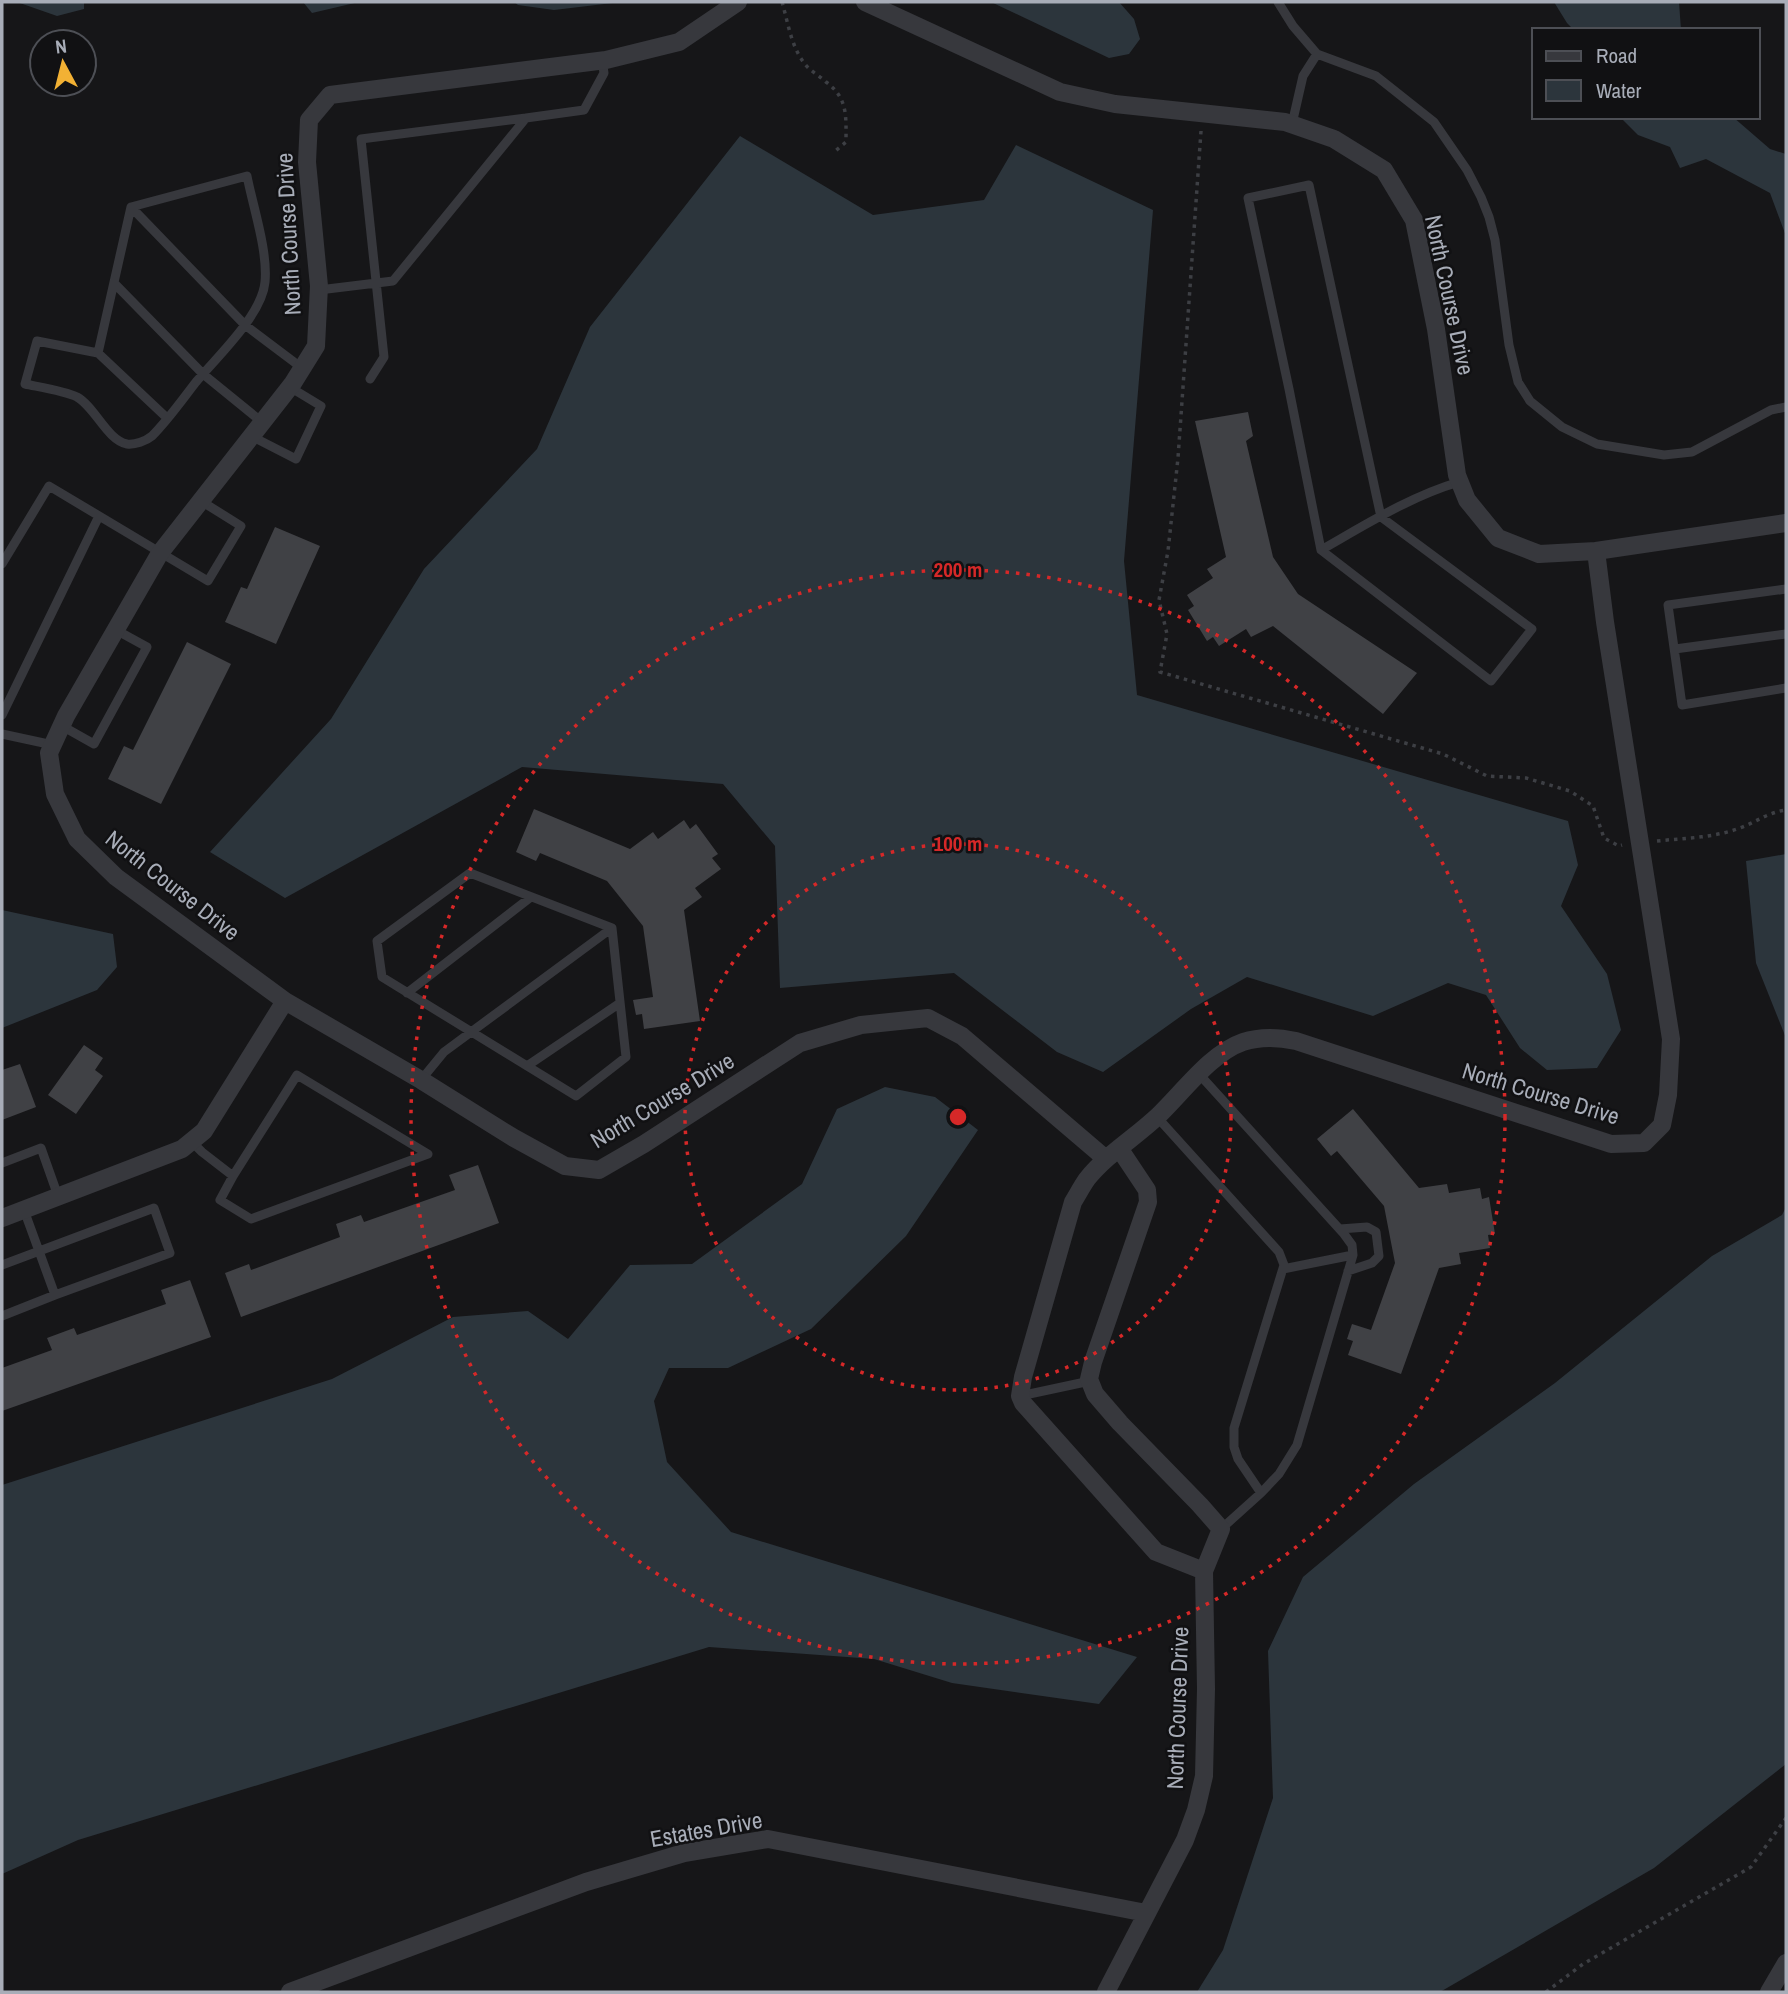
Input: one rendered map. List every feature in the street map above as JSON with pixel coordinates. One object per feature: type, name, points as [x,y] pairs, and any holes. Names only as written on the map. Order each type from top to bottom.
[{"type":"street","name":"North Course Drive","points":[[738,2],[679,42],[602,60],[330,95],[309,120],[307,162],[319,290],[316,346],[257,429],[160,553],[49,753],[55,794],[77,839],[116,877],[285,1001],[565,1166],[599,1170],[800,1043],[861,1025],[928,1017],[962,1035],[1113,1154],[1147,1190],[1148,1202],[1093,1362],[1091,1381]]},
{"type":"street","name":"North Course Drive","points":[[865,2],[1060,92],[1115,104],[1285,122],[1334,139],[1384,170],[1414,220],[1436,329],[1457,475],[1467,500],[1498,538],[1539,554],[1596,551],[1786,523]]},
{"type":"street","name":"North Course Drive","points":[[1020,1396],[1023,1377],[1073,1202],[1088,1178],[1157,1117],[1199,1073],[1243,1042],[1271,1036],[1296,1041],[1611,1144],[1643,1143],[1662,1125],[1668,1095],[1671,1040],[1596,551]]},
{"type":"street","points":[[2,1218],[182,1149],[204,1131],[285,1001]]},
{"type":"street","points":[[1091,1381],[1095,1394],[1120,1423],[1200,1504],[1220,1530]]},
{"type":"street","points":[[1020,1396],[1023,1403],[1156,1552],[1204,1571]]},
{"type":"street","name":"North Course Drive","points":[[1105,1992],[1185,1840],[1196,1810],[1204,1776],[1204,1571],[1220,1530]]},
{"type":"street","name":"Estates Drive","points":[[290,1992],[586,1882],[684,1853],[768,1839],[1146,1913]]},
{"type":"street","points":[[1769,1992],[1786,1963]]},
{"type":"lane","points":[[1278,2],[1293,26],[1317,54],[1376,76],[1434,122],[1466,170],[1489,217],[1509,345],[1518,382],[1530,401],[1562,426],[1597,444],[1664,456],[1692,452],[1771,410],[1786,407]]},
{"type":"lane","points":[[1292,124],[1303,76],[1317,54]]},
{"type":"lane","points":[[370,379],[384,357],[361,139],[584,110],[604,73],[602,60]]},
{"type":"lane","points":[[319,290],[393,281],[526,118]]},
{"type":"lane","points":[[131,208],[247,177],[262,249],[265,283],[245,325],[167,418],[150,437],[140,442],[128,444],[118,440],[77,397],[25,384],[37,341],[98,353],[167,418]]},
{"type":"lane","points":[[1309,185],[1381,517],[1532,629],[1491,681],[1321,550],[1248,198],[1309,185]]},
{"type":"lane","points":[[98,353],[131,208]]},
{"type":"lane","points":[[131,208],[245,325],[302,368]]},
{"type":"lane","points":[[114,283],[257,429],[296,459],[321,406],[288,386]]},
{"type":"lane","points":[[1321,550],[1433,490],[1460,482]]},
{"type":"lane","points":[[2,564],[49,486],[208,581],[241,526],[201,501]]},
{"type":"lane","points":[[2,715],[99,516]]},
{"type":"lane","points":[[1786,589],[1668,605],[1682,705],[1786,688]]},
{"type":"lane","points":[[62,726],[94,744],[147,647],[116,630]]},
{"type":"lane","points":[[1675,649],[1786,634]]},
{"type":"lane","points":[[2,734],[53,746]]},
{"type":"lane","points":[[470,873],[612,928],[625,1057],[576,1096],[382,977],[377,941],[470,873]]},
{"type":"lane","points":[[407,993],[531,897]]},
{"type":"lane","points":[[421,1080],[444,1052],[612,928]]},
{"type":"lane","points":[[527,1066],[620,1003]]},
{"type":"lane","points":[[1199,1073],[1340,1229],[1352,1245],[1353,1255],[1297,1445],[1279,1474],[1262,1493],[1220,1530]]},
{"type":"lane","points":[[297,1075],[428,1154],[251,1219],[220,1200],[233,1176],[297,1075]]},
{"type":"lane","points":[[1157,1117],[1279,1252],[1284,1265],[1234,1428],[1234,1447],[1238,1459],[1262,1493]]},
{"type":"lane","points":[[191,1142],[233,1176]]},
{"type":"lane","points":[[2,1163],[41,1148],[58,1196]]},
{"type":"lane","points":[[2,1265],[154,1208],[170,1253],[2,1316]]},
{"type":"lane","points":[[24,1210],[55,1295]]},
{"type":"lane","points":[[1340,1229],[1367,1227],[1376,1232],[1379,1256],[1372,1263],[1348,1271]]},
{"type":"lane","points":[[1283,1269],[1353,1255]]},
{"type":"lane","points":[[1020,1396],[1091,1381]]},
{"type":"path","points":[[782,2],[792,39],[805,65],[837,90],[844,104],[846,142],[834,152]]},
{"type":"path","points":[[1202,128],[1178,458],[1168,551],[1159,600],[1167,634],[1160,672],[1443,754],[1487,776],[1526,778],[1570,791],[1593,806],[1604,838],[1619,846],[1628,845]]},
{"type":"path","points":[[1651,842],[1695,839],[1739,828],[1773,812],[1786,810]]},
{"type":"path","points":[[1546,1992],[1583,1964],[1751,1867],[1786,1818]]},
{"type":"water","points":[[17,2],[84,2],[84,9],[57,16]]},
{"type":"water","points":[[303,2],[359,2],[312,13]]},
{"type":"water","points":[[514,2],[621,2],[554,10],[518,5]]},
{"type":"water","points":[[991,2],[1119,2],[1134,19],[1140,39],[1129,54],[1109,58]]},
{"type":"water","points":[[1554,2],[1679,2],[1681,28],[1572,28]]},
{"type":"water","points":[[1622,119],[1735,119],[1770,149],[1786,154],[1786,236],[1770,193],[1706,159],[1680,168],[1670,147],[1638,135]]},
{"type":"water","points":[[740,136],[873,215],[984,200],[1016,145],[1153,210],[1124,561],[1137,695],[1568,821],[1578,865],[1561,906],[1607,974],[1621,1030],[1597,1068],[1547,1070],[1520,1048],[1486,995],[1448,983],[1373,1016],[1247,977],[1191,1009],[1103,1072],[1057,1052],[954,973],[780,988],[775,846],[723,784],[522,767],[285,898],[210,852],[331,719],[424,569],[537,449],[590,327]]},
{"type":"water","points":[[1786,854],[1786,1038],[1756,963],[1746,861]]},
{"type":"water","points":[[2,910],[113,934],[117,967],[97,990],[2,1028]]},
{"type":"water","points":[[885,1087],[935,1097],[978,1130],[906,1236],[811,1329],[728,1368],[669,1368],[654,1401],[667,1462],[731,1532],[1137,1657],[1099,1704],[952,1683],[874,1659],[709,1647],[78,1840],[2,1874],[2,1485],[332,1379],[453,1317],[528,1311],[568,1339],[630,1265],[692,1264],[802,1184],[837,1109]]},
{"type":"water","points":[[1786,1207],[1786,1764],[1654,1868],[1440,1992],[1197,1992],[1223,1950],[1273,1798],[1268,1651],[1303,1577],[1414,1484],[1555,1383],[1712,1256],[1782,1215]]},
{"type":"building","points":[[1248,412],[1253,436],[1246,441],[1273,557],[1298,594],[1417,673],[1383,714],[1273,626],[1251,637],[1246,629],[1219,646],[1213,637],[1207,641],[1188,610],[1194,606],[1187,595],[1213,578],[1207,569],[1226,557],[1195,421]]},
{"type":"building","points":[[275,527],[320,546],[276,644],[225,622],[241,587],[247,589]]},
{"type":"building","points":[[187,642],[231,664],[161,804],[108,779],[124,746],[133,750]]},
{"type":"building","points":[[534,809],[630,849],[653,832],[658,839],[684,820],[690,829],[696,824],[718,854],[712,858],[721,869],[695,888],[702,897],[684,910],[700,1021],[644,1029],[642,1014],[636,1015],[633,1000],[653,997],[643,926],[607,881],[540,853],[536,861],[516,852]]},
{"type":"building","points":[[84,1045],[103,1058],[95,1070],[103,1076],[76,1114],[48,1095]]},
{"type":"building","points":[[20,1064],[36,1107],[2,1120],[2,1070]]},
{"type":"building","points":[[1353,1109],[1419,1188],[1447,1184],[1449,1193],[1480,1188],[1482,1199],[1489,1197],[1495,1234],[1488,1235],[1490,1248],[1459,1253],[1461,1264],[1439,1268],[1401,1374],[1348,1355],[1353,1341],[1347,1339],[1352,1324],[1371,1330],[1395,1263],[1384,1206],[1337,1151],[1331,1156],[1317,1139]]},
{"type":"building","points":[[478,1165],[499,1223],[241,1317],[225,1273],[249,1264],[251,1270],[340,1237],[336,1224],[361,1215],[364,1222],[455,1190],[449,1175]]},
{"type":"building","points":[[190,1280],[211,1337],[2,1411],[2,1368],[52,1350],[47,1338],[74,1328],[77,1335],[166,1304],[161,1290]]}]
